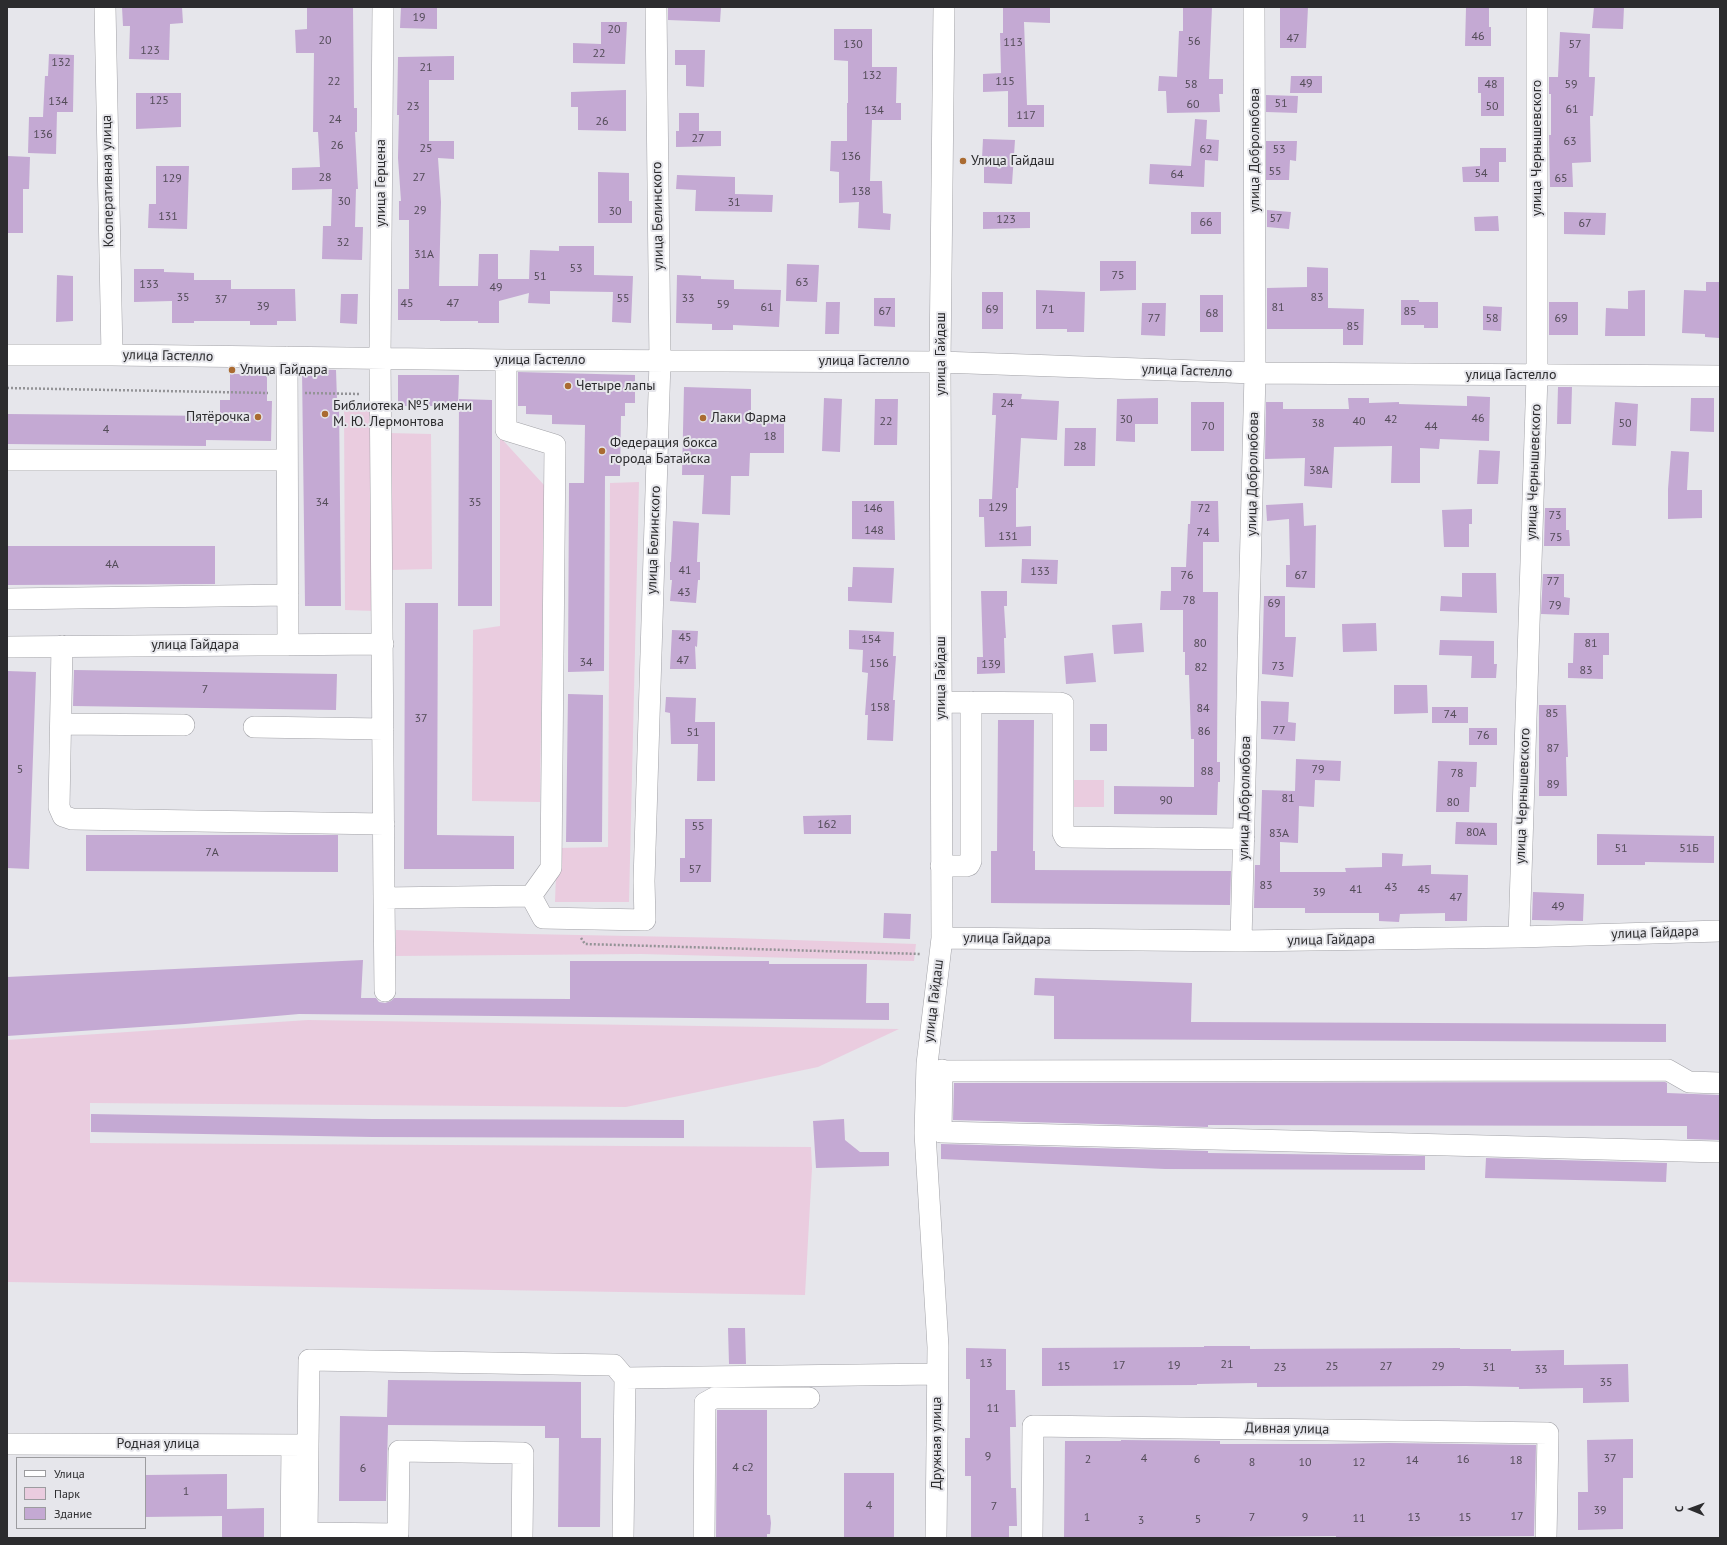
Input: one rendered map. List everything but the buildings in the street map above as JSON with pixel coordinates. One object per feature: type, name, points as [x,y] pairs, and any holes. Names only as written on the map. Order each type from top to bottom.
[{"type":"street","name":"Кооперативная улица","points":[[105,7],[112,355]]},
{"type":"street","name":"улица Герцена","points":[[383,7],[380,394],[388,419],[389,583],[383,644],[385,990]]},
{"type":"street","name":"улица Белинского","points":[[570,919],[646,920],[644,881],[660,361],[656,7]]},
{"type":"street","name":"улица Гайдаш","points":[[938,1347],[924,1133],[934,1071],[941,946],[940,362],[944,7]]},
{"type":"street","name":"улица Добролюбова","points":[[1241,942],[1256,373],[1254,7]]},
{"type":"street","name":"улица Чернышевского","points":[[1519,937],[1537,375],[1537,7]]},
{"type":"street","name":"улица Гастелло","points":[[7,355],[506,360],[940,362],[1256,373],[1720,376]]},
{"type":"street","points":[[287,357],[288,645]]},
{"type":"street","points":[[506,360],[506,430],[555,445],[550,868],[531,896]]},
{"type":"street","points":[[7,460],[287,460]]},
{"type":"street","points":[[8,598],[288,595]]},
{"type":"street","name":"улица Гайдара","points":[[7,647],[383,644]]},
{"type":"street","points":[[62,646],[59,808],[63,816],[72,819],[384,824]]},
{"type":"street","points":[[941,702],[1063,704],[1063,833],[1065,837],[1244,839]]},
{"type":"street","points":[[941,866],[966,866],[969,865],[971,861],[971,702]]},
{"type":"street","points":[[61,724],[184,725]]},
{"type":"street","points":[[254,728],[383,729]]},
{"type":"street","points":[[384,898],[531,896]]},
{"type":"street","points":[[531,896],[543,918],[570,919]]},
{"type":"street","name":"улица Гайдара","points":[[941,946],[1519,937],[1720,931]]},
{"type":"street","points":[[1720,1083],[1689,1082],[1668,1070],[934,1071],[941,1132],[1720,1152]]},
{"type":"street","name":"Дружная улица","points":[[936,1538],[938,1347]]},
{"type":"street","points":[[291,1538],[309,1360],[614,1365],[625,1378],[623,1538]]},
{"type":"street","points":[[625,1378],[937,1374]]},
{"type":"street","points":[[704,1538],[705,1403],[714,1398],[809,1398]]},
{"type":"street","name":"Дивная улица","points":[[1032,1538],[1033,1426],[1548,1433],[1546,1538]]},
{"type":"street","name":"Родная улица","points":[[7,1444],[300,1445]]},
{"type":"street","points":[[300,1445],[307,1533],[398,1534],[399,1451],[522,1453],[522,1538]]},
{"type":"path","points":[[7,388],[380,394]]},
{"type":"path","points":[[570,919],[585,944],[941,946]]},
{"type":"green space","points":[[372,403],[374,611],[345,610],[344,404]]},
{"type":"green space","points":[[388,433],[431,434],[432,569],[388,570]]},
{"type":"green space","points":[[500,437],[544,485],[540,802],[472,801],[473,630],[500,626]]},
{"type":"green space","points":[[639,482],[629,902],[555,902],[557,848],[608,847],[610,483]]},
{"type":"green space","points":[[1072,780],[1104,780],[1104,807],[1071,807]]},
{"type":"green space","points":[[396,930],[916,944],[914,961],[641,954],[395,956]]},
{"type":"green space","points":[[308,1020],[899,1029],[818,1067],[626,1107],[90,1103],[90,1143],[811,1147],[812,1168],[805,1295],[7,1282],[7,1040]]},
{"type":"place","name":"Улица Гайдаш","points":[[963,161]]},
{"type":"place","name":"Улица Гайдара","points":[[232,370]]},
{"type":"place","name":"Четыре лапы","points":[[568,386]]},
{"type":"place","name":"Библиотека №5 имени М. Ю. Лермонтова","points":[[325,414]]},
{"type":"place","name":"Пятёрочка","points":[[258,417]]},
{"type":"place","name":"Лаки Фарма","points":[[703,418]]},
{"type":"place","name":"Федерация бокса города Батайска","points":[[602,451]]}]
